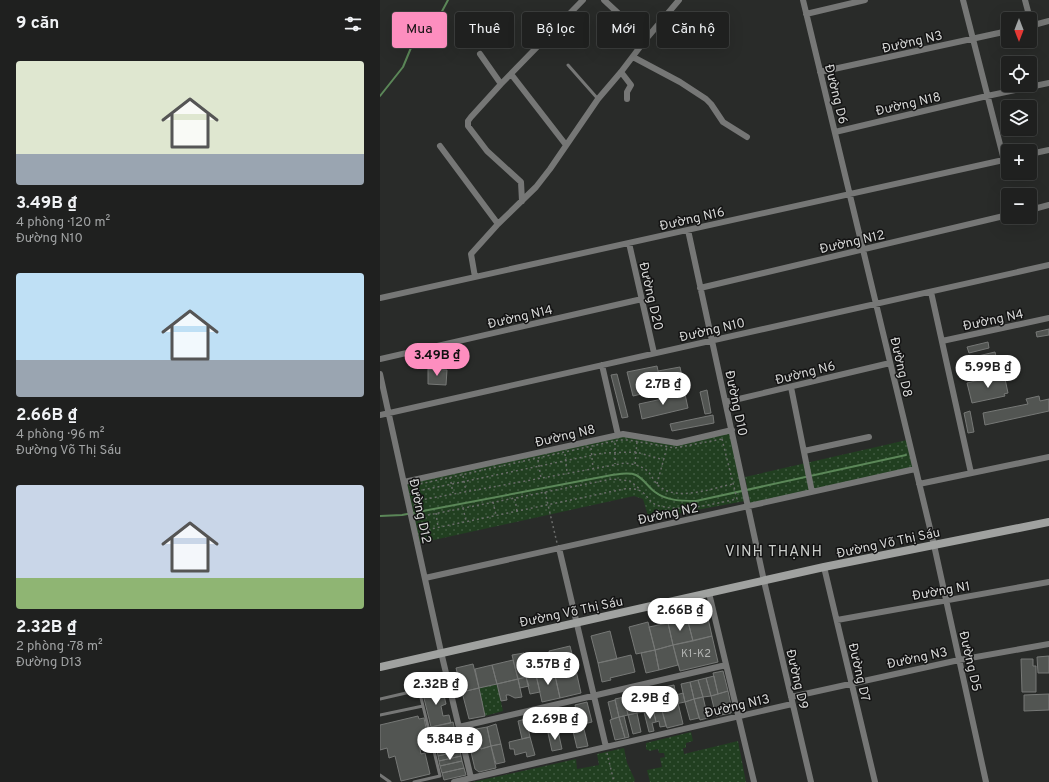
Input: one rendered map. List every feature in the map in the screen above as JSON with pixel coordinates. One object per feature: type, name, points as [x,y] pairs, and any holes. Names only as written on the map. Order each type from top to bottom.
[{"type":"main road","name":"Đường Võ Thị Sáu","points":[[380,666],[824,568],[1049,522]]},
{"type":"street","points":[[522,201],[521,182],[487,151],[468,126],[468,121],[501,84],[583,0]]},
{"type":"street","points":[[604,0],[617,12]]},
{"type":"street","points":[[649,35],[679,0]]},
{"type":"street","name":"Đường D6","points":[[803,0],[850,194]]},
{"type":"street","points":[[806,14],[865,0]]},
{"type":"street","points":[[963,0],[987,96],[1001,144]]},
{"type":"street","points":[[1025,0],[1028,12]]},
{"type":"street","points":[[1037,22],[1049,21]]},
{"type":"street","name":"Đường N3","points":[[820,72],[1001,32]]},
{"type":"street","points":[[475,277],[472,254],[498,224],[536,187],[598,99],[639,48]]},
{"type":"street","points":[[480,54],[501,84]]},
{"type":"street","points":[[632,57],[680,82],[706,99],[723,122],[747,137]]},
{"type":"street","points":[[621,72],[630,85],[627,92],[627,99]]},
{"type":"street","points":[[511,74],[566,145]]},
{"type":"street","points":[[987,96],[1049,83]]},
{"type":"street","name":"Đường N18","points":[[835,132],[987,96]]},
{"type":"street","points":[[440,146],[498,224]]},
{"type":"street","points":[[1037,153],[1049,150]]},
{"type":"street","name":"Đường N16","points":[[380,298],[1001,160]]},
{"type":"street","name":"Đường D8","points":[[850,194],[934,545]]},
{"type":"street","points":[[1037,208],[1049,205]]},
{"type":"street","name":"Đường N12","points":[[700,288],[1001,217]]},
{"type":"street","name":"Đường D10","points":[[688,230],[764,581]]},
{"type":"street","name":"Đường D20","points":[[628,243],[654,354]]},
{"type":"street","name":"Đường N10","points":[[380,415],[1049,265]]},
{"type":"street","points":[[930,292],[971,473]]},
{"type":"street","name":"Đường N14","points":[[380,359],[642,299]]},
{"type":"street","name":"Đường N4","points":[[942,341],[1049,318]]},
{"type":"street","name":"Đường N6","points":[[726,402],[890,363]]},
{"type":"street","points":[[602,365],[616,438]]},
{"type":"street","name":"Đường D12","points":[[380,374],[404,482],[411,501],[411,518],[471,778]]},
{"type":"street","points":[[791,387],[812,492]]},
{"type":"street","name":"Đường N8","points":[[404,482],[616,438],[623,434],[677,442],[732,430]]},
{"type":"street","points":[[804,451],[869,437]]},
{"type":"street","points":[[919,484],[1049,457]]},
{"type":"street","name":"Đường N2","points":[[425,578],[915,469]]},
{"type":"street","name":"Đường D5","points":[[934,545],[986,782]]},
{"type":"street","points":[[559,548],[606,747]]},
{"type":"street","name":"Đường D7","points":[[824,568],[875,782]]},
{"type":"street","name":"Đường D9","points":[[764,581],[811,782]]},
{"type":"street","name":"Đường N1","points":[[837,620],[1049,582]]},
{"type":"street","points":[[709,593],[754,782]]},
{"type":"street","name":"Đường N3","points":[[791,697],[959,660],[1049,644]]},
{"type":"street","points":[[459,727],[726,665]]},
{"type":"street","name":"Đường N13","points":[[454,782],[792,704]]},
{"type":"lane","points":[[568,65],[598,99]]},
{"type":"lane","points":[[380,699],[419,690],[440,776],[414,782]]},
{"type":"lane","points":[[380,715],[423,706]]},
{"type":"lane","points":[[380,775],[390,782]]},
{"type":"path","points":[[615,464],[616,438]]},
{"type":"path","points":[[411,486],[591,446],[616,438],[680,448],[722,439],[737,499],[694,507],[666,507],[655,504],[630,481],[612,479],[418,517]]},
{"type":"path","points":[[635,465],[637,442]]},
{"type":"path","points":[[591,446],[593,468]]},
{"type":"path","points":[[657,484],[667,447]]},
{"type":"path","points":[[564,452],[567,473]]},
{"type":"path","points":[[413,492],[566,460],[615,452],[636,452],[664,460]]},
{"type":"path","points":[[538,458],[541,478]]},
{"type":"path","points":[[411,501],[625,463],[635,465],[648,472],[657,484],[670,492],[685,494],[733,484]]},
{"type":"path","points":[[463,474],[466,491]]},
{"type":"path","points":[[450,477],[453,494]]},
{"type":"path","points":[[421,531],[624,489],[631,488],[643,492]]},
{"type":"path","points":[[545,492],[559,548]]},
{"type":"path","points":[[514,498],[517,511]]},
{"type":"path","points":[[493,502],[496,515]]},
{"type":"path","points":[[463,508],[466,521]]},
{"type":"path","points":[[436,513],[438,527]]},
{"type":"path","points":[[606,747],[614,782]]},
{"type":"green space","points":[[730,433],[745,501],[649,519],[643,499],[634,496],[420,543],[407,484],[623,436],[677,445]]},
{"type":"green space","points":[[907,440],[914,467],[751,506],[745,477]]},
{"type":"green space","points":[[497,684],[503,711],[485,716],[479,688]]},
{"type":"green space","points":[[691,732],[693,741],[686,743],[686,748],[683,748],[684,754],[738,741],[746,782],[650,782],[647,770],[662,767],[660,758],[665,757],[664,753],[659,753],[658,749],[650,751],[646,749],[646,743]]},
{"type":"green space","points":[[624,748],[627,763],[635,780],[634,782],[473,782],[576,759],[577,769],[599,765],[597,754]]},
{"type":"building","points":[[1049,329],[1049,335],[1037,337],[1036,332]]},
{"type":"building","points":[[988,342],[989,348],[969,353],[967,347]]},
{"type":"building","points":[[995,352],[998,365],[968,372],[965,359]]},
{"type":"building","points":[[657,366],[660,380],[652,382],[654,391],[633,396],[627,372]]},
{"type":"building","points":[[680,367],[685,391],[676,393],[673,378],[660,380],[658,371]]},
{"type":"building","points":[[428,369],[447,370],[446,385],[428,384]]},
{"type":"building","points":[[617,374],[628,417],[622,418],[611,375]]},
{"type":"building","points":[[1004,374],[1008,393],[1004,394],[1005,396],[972,403],[967,383]]},
{"type":"building","points":[[707,390],[711,413],[705,414],[700,392]]},
{"type":"building","points":[[685,394],[688,408],[642,419],[639,404]]},
{"type":"building","points":[[1039,396],[1040,401],[1049,399],[1049,411],[985,425],[983,413],[1028,404],[1026,399]]},
{"type":"building","points":[[970,411],[974,432],[968,433],[964,413]]},
{"type":"building","points":[[713,415],[714,423],[672,431],[670,424]]},
{"type":"building","points":[[707,614],[712,636],[693,641],[687,618]]},
{"type":"building","points":[[687,618],[693,641],[673,645],[668,623]]},
{"type":"building","points":[[648,622],[655,650],[636,654],[629,627]]},
{"type":"building","points":[[668,623],[673,645],[655,650],[649,627]]},
{"type":"building","points":[[610,631],[617,659],[598,663],[591,636]]},
{"type":"building","points":[[712,636],[718,662],[680,671],[673,645]]},
{"type":"building","points":[[673,645],[678,665],[659,670],[655,650]]},
{"type":"building","points":[[570,646],[575,666],[554,671],[549,651]]},
{"type":"building","points":[[655,650],[659,670],[646,673],[641,653]]},
{"type":"building","points":[[550,652],[554,671],[528,677],[525,664],[522,665],[520,659]]},
{"type":"building","points":[[524,653],[525,658],[520,659],[522,665],[525,664],[528,677],[518,679],[512,655]]},
{"type":"building","points":[[631,655],[635,672],[610,678],[611,680],[602,682],[598,663]]},
{"type":"building","points":[[1049,656],[1049,673],[1038,673],[1037,657]]},
{"type":"building","points":[[1021,659],[1033,659],[1033,666],[1036,666],[1036,692],[1022,692]]},
{"type":"building","points":[[513,660],[518,679],[497,684],[492,665]]},
{"type":"building","points":[[473,664],[479,688],[462,692],[456,668]]},
{"type":"building","points":[[492,665],[497,684],[479,688],[475,669]]},
{"type":"building","points":[[575,666],[581,693],[560,698],[554,671]]},
{"type":"building","points":[[554,671],[560,698],[542,702],[536,675]]},
{"type":"building","points":[[723,671],[728,691],[718,694],[713,673]]},
{"type":"building","points":[[536,675],[540,692],[530,694],[526,677]]},
{"type":"building","points":[[714,676],[718,694],[711,696],[706,678]]},
{"type":"building","points":[[526,677],[529,686],[520,688],[518,679]]},
{"type":"building","points":[[706,678],[711,696],[703,697],[698,680]]},
{"type":"building","points":[[518,679],[522,697],[515,698],[506,695],[507,700],[501,701],[497,684]]},
{"type":"building","points":[[698,680],[703,697],[694,699],[690,682]]},
{"type":"building","points":[[690,682],[694,699],[685,702],[681,684]]},
{"type":"building","points":[[674,685],[676,695],[683,693],[685,702],[670,705],[665,687]]},
{"type":"building","points":[[440,686],[442,687],[446,704],[441,706],[443,716],[449,715],[451,723],[431,727],[422,690]]},
{"type":"building","points":[[665,687],[670,705],[661,707],[657,689]]},
{"type":"building","points":[[479,688],[485,716],[469,719],[462,692]]},
{"type":"building","points":[[657,689],[661,707],[653,709],[648,691]]},
{"type":"building","points":[[648,691],[653,709],[644,712],[640,693]]},
{"type":"building","points":[[728,691],[732,710],[731,713],[716,716],[711,696]]},
{"type":"building","points":[[640,693],[644,712],[637,713],[632,695]]},
{"type":"building","points":[[1049,694],[1049,710],[1024,711],[1024,695]]},
{"type":"building","points":[[632,695],[637,713],[628,715],[624,697]]},
{"type":"building","points":[[624,697],[628,715],[619,717],[615,699]]},
{"type":"building","points":[[703,697],[708,718],[700,720],[694,699]]},
{"type":"building","points":[[694,699],[699,718],[690,720],[685,702]]},
{"type":"building","points":[[615,700],[619,717],[612,719],[608,702]]},
{"type":"building","points":[[587,702],[592,722],[572,727],[571,722],[581,719],[579,715],[577,715],[575,705]]},
{"type":"building","points":[[678,703],[683,724],[667,728],[661,707]]},
{"type":"building","points":[[661,707],[666,726],[660,727],[659,721],[656,722],[653,709]]},
{"type":"building","points":[[653,709],[656,722],[652,723],[654,731],[649,732],[644,712]]},
{"type":"building","points":[[553,712],[558,731],[548,733],[543,714]]},
{"type":"building","points":[[637,713],[641,732],[633,734],[628,715]]},
{"type":"building","points":[[418,716],[419,719],[424,718],[429,742],[419,744],[421,754],[425,753],[430,774],[401,781],[395,756],[389,758],[387,748],[380,750],[380,725]]},
{"type":"building","points":[[624,716],[629,737],[625,738],[619,717]]},
{"type":"building","points":[[619,717],[625,738],[615,740],[610,720]]},
{"type":"building","points":[[526,719],[530,737],[522,739],[518,721]]},
{"type":"building","points":[[453,722],[455,731],[433,736],[431,727]]},
{"type":"building","points":[[496,724],[501,744],[491,746],[487,727]]},
{"type":"building","points":[[583,725],[588,746],[577,748],[572,727]]},
{"type":"building","points":[[487,727],[491,746],[481,749],[476,729]]},
{"type":"building","points":[[476,729],[481,749],[491,746],[496,768],[479,772],[475,769],[466,731]]},
{"type":"building","points":[[455,731],[457,740],[435,746],[433,736]]},
{"type":"building","points":[[558,731],[562,749],[552,751],[548,733]]},
{"type":"building","points":[[530,737],[535,755],[527,757],[526,752],[515,755],[514,749],[510,749],[509,742]]},
{"type":"building","points":[[457,740],[459,746],[437,751],[435,746]]},
{"type":"building","points":[[501,744],[505,762],[496,764],[491,746]]},
{"type":"building","points":[[459,746],[460,751],[438,756],[437,751]]},
{"type":"building","points":[[460,751],[461,756],[439,761],[438,756]]},
{"type":"building","points":[[461,756],[462,761],[440,766],[439,761]]},
{"type":"building","points":[[462,761],[464,768],[442,773],[440,766]]},
{"type":"building","points":[[464,768],[466,775],[444,780],[442,773]]},
{"type":"waterway","points":[[380,96],[403,67],[413,43],[439,17],[448,0]]},
{"type":"waterway","points":[[380,516],[402,515],[624,474],[636,475],[655,492],[664,497],[680,501],[696,501],[906,455]]},
{"type":"district","name":"VINH THẠNH","points":[[774,551]]}]
